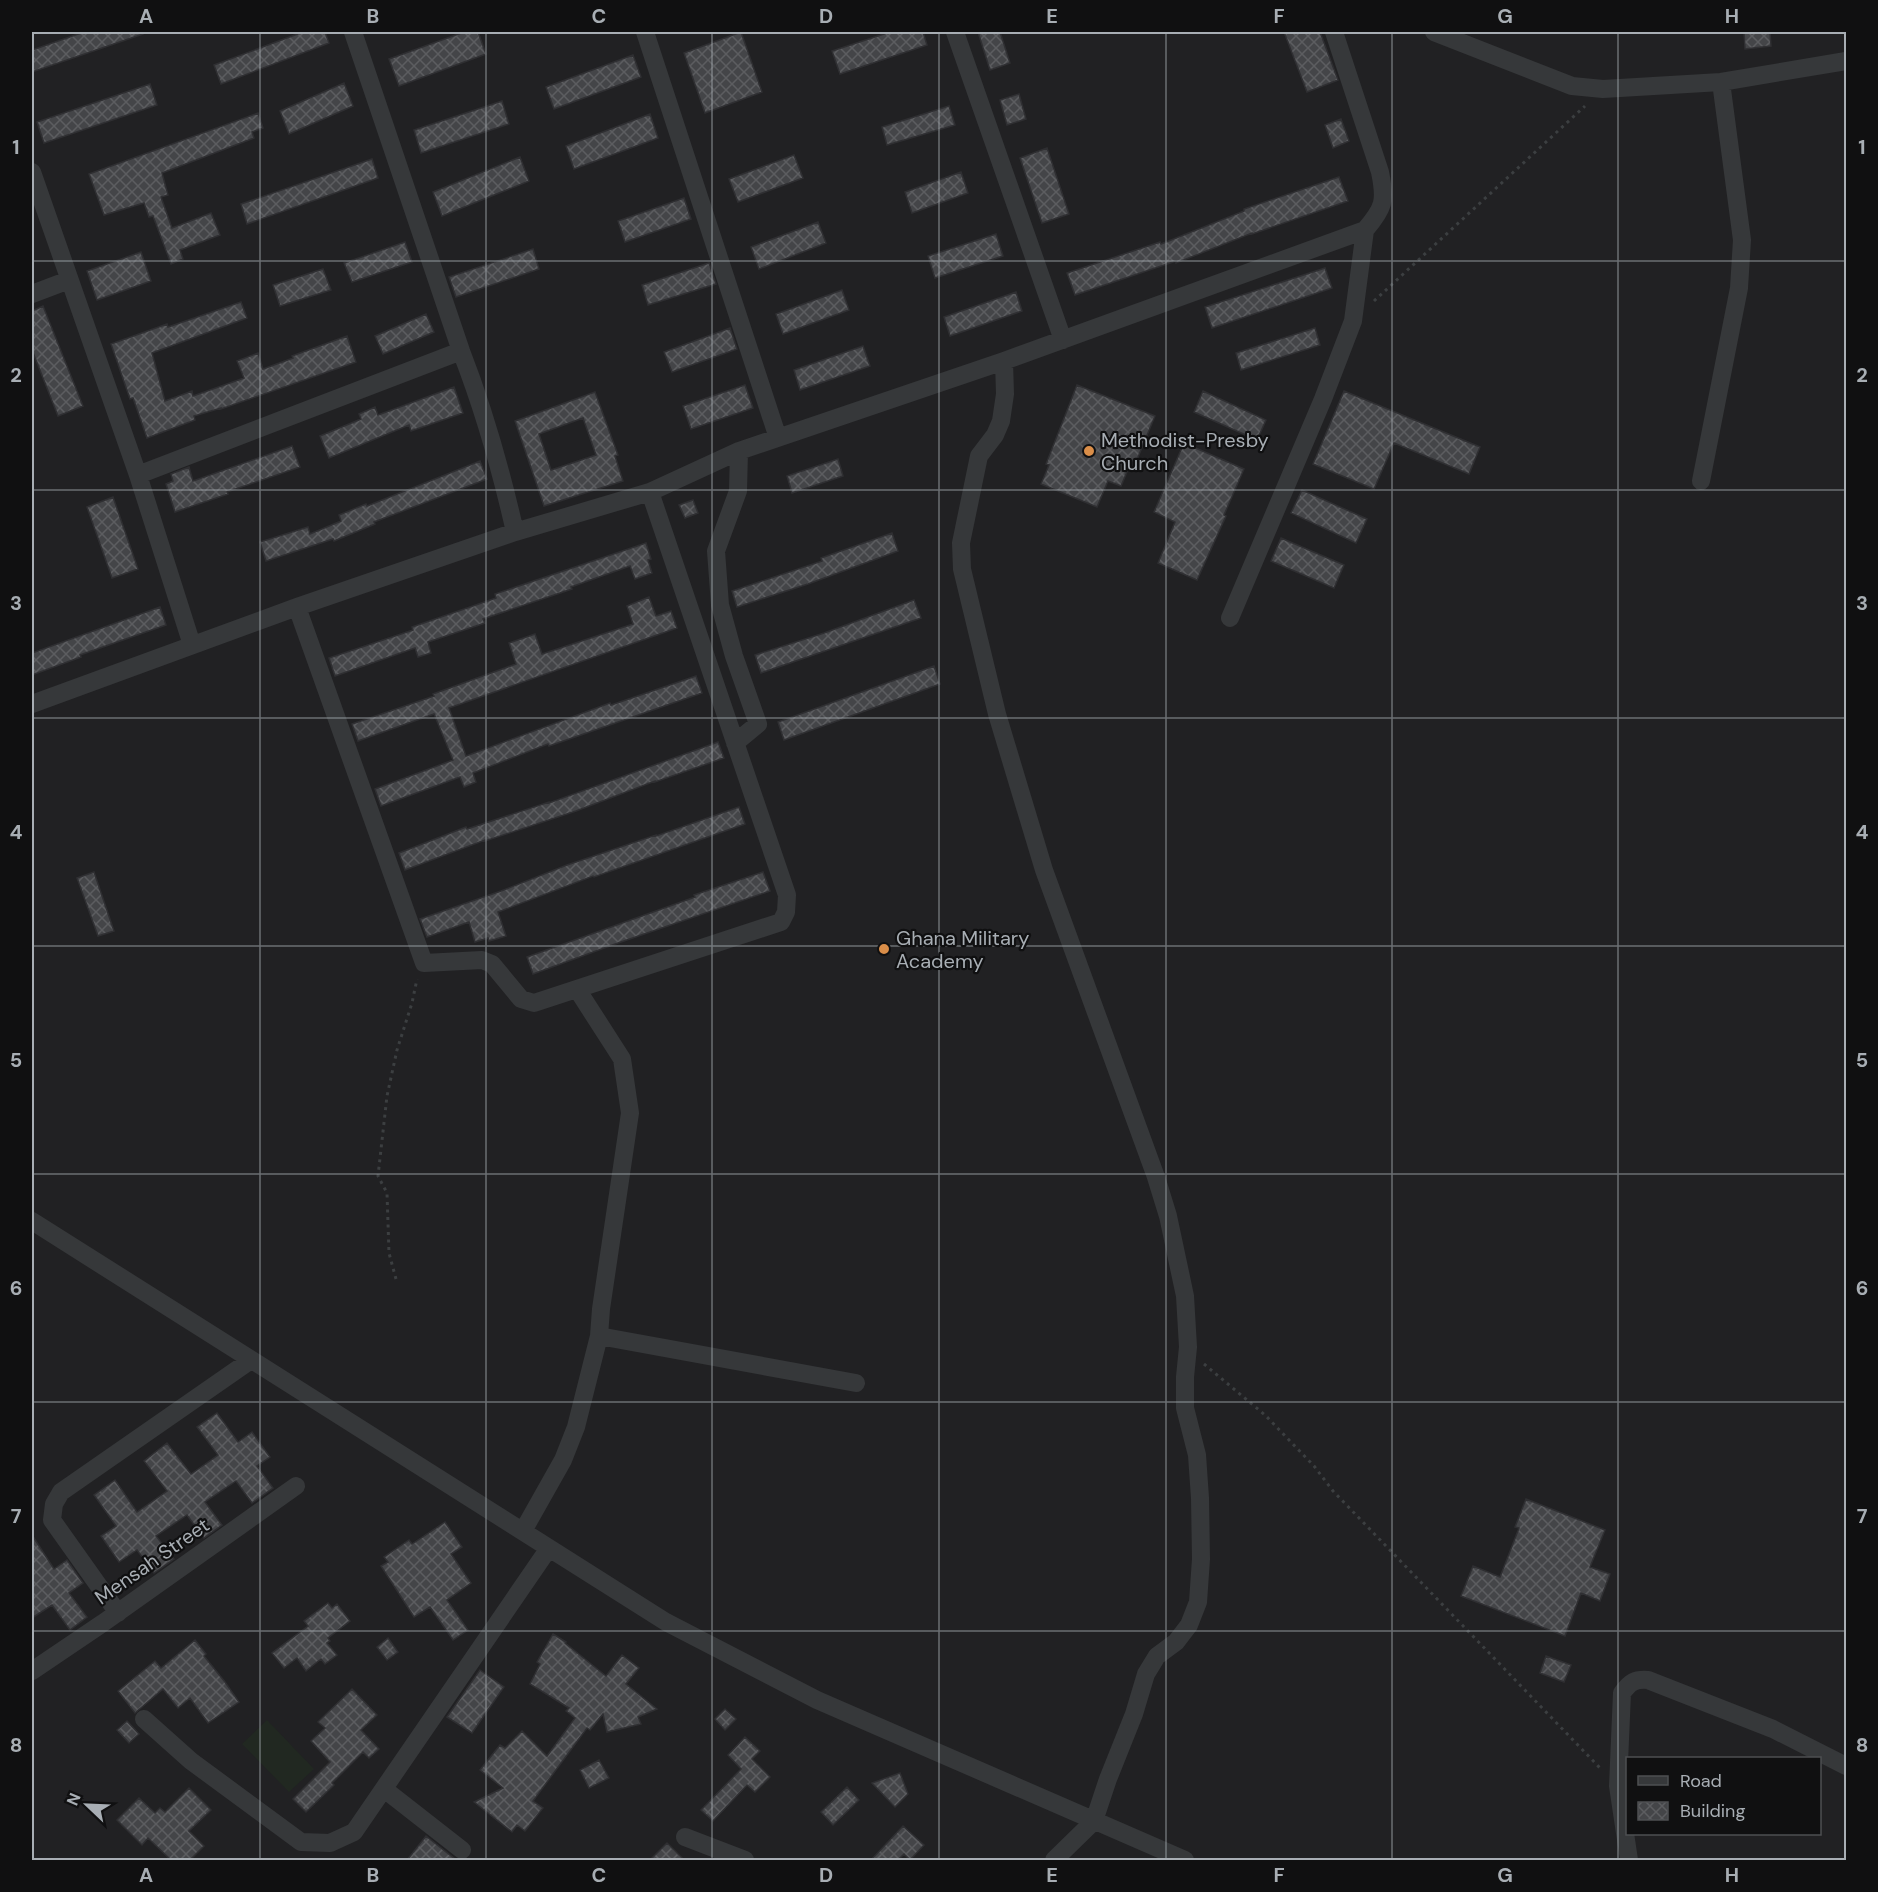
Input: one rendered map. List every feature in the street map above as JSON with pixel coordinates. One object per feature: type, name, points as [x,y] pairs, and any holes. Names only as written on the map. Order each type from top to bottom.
[{"type":"street","points":[[353,32],[461,351],[480,400],[500,467],[515,532]]},
{"type":"street","points":[[645,32],[778,438]]},
{"type":"street","points":[[956,32],[1063,340]]},
{"type":"street","points":[[32,704],[297,607],[515,532],[650,492],[739,451],[1004,361],[1365,231],[1378,215],[1385,195],[1380,172],[1334,32]]},
{"type":"street","points":[[1434,32],[1572,86],[1603,89],[1721,82],[1846,62]]},
{"type":"street","points":[[1701,481],[1739,288],[1742,240],[1721,82]]},
{"type":"street","points":[[32,172],[138,475],[192,645]]},
{"type":"street","points":[[1230,618],[1323,399],[1353,321],[1365,231]]},
{"type":"street","points":[[32,294],[69,280]]},
{"type":"street","points":[[138,475],[461,351]]},
{"type":"street","points":[[1004,361],[1005,394],[1001,421],[995,435],[980,456],[962,543],[962,569],[997,714],[1044,870],[1152,1166],[1168,1216],[1185,1296],[1188,1347],[1185,1408],[1197,1455],[1200,1498],[1201,1559],[1198,1602],[1190,1625],[1176,1642],[1156,1656],[1146,1674],[1134,1714],[1094,1821],[1054,1860]]},
{"type":"street","points":[[735,743],[758,724],[734,656],[720,605],[716,551],[738,491],[739,451]]},
{"type":"street","points":[[297,607],[423,963],[482,960],[492,964],[521,999],[534,1003],[577,989],[781,922],[786,912],[787,895],[650,492]]},
{"type":"street","points":[[523,1531],[564,1460],[576,1427],[599,1336],[630,1113],[622,1059],[577,989]]},
{"type":"street","points":[[32,1221],[666,1622],[817,1700],[1185,1860]]},
{"type":"street","points":[[599,1336],[856,1383]]},
{"type":"street","points":[[118,1613],[52,1520],[54,1504],[61,1492],[251,1360]]},
{"type":"street","name":"Mensah Street","points":[[32,1671],[118,1613],[296,1486]]},
{"type":"street","points":[[144,1719],[191,1761],[301,1842],[330,1843],[354,1832],[549,1548]]},
{"type":"street","points":[[1629,1860],[1618,1786],[1622,1693],[1628,1684],[1636,1679],[1648,1680],[1773,1729],[1846,1766]]},
{"type":"street","points":[[384,1789],[462,1850]]},
{"type":"street","points":[[685,1837],[745,1860]]},
{"type":"path","points":[[1353,321],[1603,89]]},
{"type":"path","points":[[396,1279],[389,1253],[387,1193],[378,1176],[387,1096],[397,1050],[423,963]]},
{"type":"path","points":[[1188,1347],[1205,1365],[1265,1415],[1314,1466],[1341,1499],[1618,1786]]},
{"type":"shaded area","name":"Ghana Military Academy","points":[[32,32],[1846,32],[1846,1860],[32,1860]]},
{"type":"shaded area","points":[[267,1720],[314,1769],[289,1792],[242,1744]]},
{"type":"building","points":[[84,32],[142,32],[143,34],[32,72],[32,50]]},
{"type":"building","points":[[303,32],[325,32],[329,43],[221,84],[214,65]]},
{"type":"building","points":[[464,32],[478,32],[486,54],[399,86],[389,59]]},
{"type":"building","points":[[741,32],[762,92],[705,113],[684,53]]},
{"type":"building","points":[[890,32],[923,32],[927,45],[840,74],[832,51]]},
{"type":"building","points":[[978,32],[1000,32],[1010,63],[990,70]]},
{"type":"building","points":[[1284,32],[1320,32],[1338,80],[1307,92]]},
{"type":"building","points":[[1744,32],[1770,32],[1771,46],[1745,49]]},
{"type":"building","points":[[633,55],[641,77],[554,109],[546,87]]},
{"type":"building","points":[[344,83],[353,106],[289,134],[280,111]]},
{"type":"building","points":[[150,84],[157,105],[44,143],[37,122]]},
{"type":"building","points":[[1019,94],[1026,119],[1007,125],[1000,100]]},
{"type":"building","points":[[502,101],[509,124],[421,153],[414,130]]},
{"type":"building","points":[[949,106],[955,125],[887,145],[882,127]]},
{"type":"building","points":[[258,113],[263,128],[252,132],[254,138],[162,173],[168,195],[161,197],[172,228],[211,213],[220,235],[180,250],[183,259],[171,264],[153,216],[149,217],[144,203],[104,215],[89,174]]},
{"type":"building","points":[[650,114],[658,138],[574,169],[566,146]]},
{"type":"building","points":[[1341,119],[1349,141],[1333,148],[1325,125]]},
{"type":"building","points":[[1047,148],[1069,214],[1042,223],[1020,158]]},
{"type":"building","points":[[794,155],[803,178],[738,202],[729,179]]},
{"type":"building","points":[[520,157],[529,181],[442,216],[433,192]]},
{"type":"building","points":[[372,159],[378,178],[247,224],[241,204]]},
{"type":"building","points":[[961,172],[968,193],[912,213],[905,192]]},
{"type":"building","points":[[1339,177],[1348,201],[1252,233],[1176,263],[1176,261],[1075,295],[1067,273],[1160,242],[1161,244],[1244,211],[1244,209]]},
{"type":"building","points":[[684,198],[691,219],[625,242],[618,221]]},
{"type":"building","points":[[818,222],[826,243],[759,269],[751,247]]},
{"type":"building","points":[[996,234],[1003,256],[935,278],[928,256]]},
{"type":"building","points":[[405,242],[412,262],[352,282],[344,263]]},
{"type":"building","points":[[533,249],[539,269],[456,297],[449,277]]},
{"type":"building","points":[[141,252],[151,281],[97,300],[87,271]]},
{"type":"building","points":[[709,263],[716,284],[648,305],[642,285]]},
{"type":"building","points":[[1325,268],[1332,288],[1212,328],[1205,307]]},
{"type":"building","points":[[323,269],[331,290],[280,306],[273,285]]},
{"type":"building","points":[[842,290],[849,310],[783,334],[776,314]]},
{"type":"building","points":[[1016,292],[1022,311],[950,336],[944,317]]},
{"type":"building","points":[[241,302],[247,318],[152,353],[165,401],[192,391],[193,396],[244,378],[237,361],[258,353],[263,369],[347,336],[356,362],[221,409],[194,416],[195,420],[147,438],[133,398],[130,399],[111,344],[167,324],[168,327]]},
{"type":"building","points":[[43,306],[83,406],[58,416],[32,350],[32,311]]},
{"type":"building","points":[[426,314],[434,332],[383,354],[375,336]]},
{"type":"building","points":[[730,328],[737,349],[672,372],[664,352]]},
{"type":"building","points":[[1315,328],[1320,345],[1241,370],[1236,353]]},
{"type":"building","points":[[863,346],[870,366],[800,390],[794,370]]},
{"type":"building","points":[[745,385],[753,408],[691,429],[683,406]]},
{"type":"building","points":[[1077,385],[1155,416],[1136,462],[1132,460],[1121,486],[1108,481],[1097,507],[1041,484],[1049,465],[1046,464]]},
{"type":"building","points":[[454,387],[463,413],[411,431],[409,425],[329,458],[320,436],[361,419],[359,414],[375,407],[378,415]]},
{"type":"building","points":[[1203,391],[1266,420],[1257,440],[1194,412]]},
{"type":"building","points":[[1344,391],[1480,447],[1469,474],[1394,443],[1374,489],[1313,464]]},
{"type":"building","points":[[595,392],[618,455],[615,456],[623,481],[544,506],[515,421]],"holes":[[[583,418],[596,455],[551,470],[539,434]]]},
{"type":"building","points":[[1184,443],[1244,469],[1197,580],[1158,563],[1175,522],[1154,512]]},
{"type":"building","points":[[292,446],[300,467],[175,512],[166,484],[173,481],[171,474],[189,467],[193,481]]},
{"type":"building","points":[[838,459],[843,476],[792,493],[787,476]]},
{"type":"building","points":[[480,461],[487,479],[374,522],[375,524],[334,541],[333,539],[266,561],[260,542],[308,527],[310,534],[341,521],[339,515]]},
{"type":"building","points":[[1302,490],[1367,519],[1356,543],[1291,513]]},
{"type":"building","points":[[113,497],[138,569],[112,578],[87,507]]},
{"type":"building","points":[[693,500],[698,513],[685,518],[679,505]]},
{"type":"building","points":[[892,533],[898,551],[737,607],[732,591],[822,561],[821,558]]},
{"type":"building","points":[[1281,538],[1344,565],[1334,588],[1271,561]]},
{"type":"building","points":[[646,543],[652,573],[635,579],[630,566],[571,587],[572,589],[483,619],[485,623],[428,642],[431,653],[418,657],[415,648],[335,676],[329,658],[413,630],[412,627],[496,598],[495,594]]},
{"type":"building","points":[[649,597],[656,616],[671,611],[677,628],[449,708],[466,756],[610,703],[611,705],[696,676],[702,693],[549,746],[548,744],[473,773],[476,782],[464,787],[460,777],[381,806],[375,789],[453,760],[434,714],[358,741],[352,724],[434,696],[433,694],[516,664],[509,643],[535,634],[542,654],[633,624],[627,606]]},
{"type":"building","points":[[914,600],[921,618],[761,673],[755,655]]},
{"type":"building","points":[[160,607],[166,625],[80,655],[81,657],[32,675],[32,653]]},
{"type":"building","points":[[934,666],[940,684],[784,740],[778,722]]},
{"type":"building","points":[[718,742],[724,758],[576,811],[485,840],[405,870],[399,853],[466,827],[467,829],[549,803]]},
{"type":"building","points":[[739,807],[745,824],[593,876],[498,912],[506,936],[475,942],[469,922],[427,937],[420,919],[567,865]]},
{"type":"building","points":[[94,872],[114,931],[98,936],[77,878]]},
{"type":"building","points":[[763,872],[770,891],[533,974],[527,957]]},
{"type":"building","points":[[217,1413],[238,1442],[252,1432],[270,1457],[257,1466],[273,1488],[252,1503],[236,1481],[205,1502],[222,1525],[204,1538],[187,1515],[156,1536],[174,1559],[154,1573],[137,1550],[119,1562],[101,1536],[116,1526],[94,1495],[115,1480],[137,1512],[167,1491],[144,1461],[167,1443],[191,1474],[218,1455],[197,1427]]},
{"type":"building","points":[[1526,1499],[1605,1530],[1590,1567],[1610,1574],[1600,1601],[1581,1593],[1565,1636],[1461,1596],[1473,1566],[1500,1577],[1519,1528],[1515,1527]]},
{"type":"building","points":[[445,1522],[462,1547],[451,1554],[471,1583],[447,1600],[468,1630],[453,1640],[430,1607],[414,1617],[381,1566],[388,1562],[384,1557],[409,1540],[412,1544]]},
{"type":"building","points":[[32,1535],[54,1569],[67,1560],[83,1583],[69,1593],[87,1617],[70,1630],[52,1605],[32,1618]]},
{"type":"building","points":[[328,1603],[332,1608],[337,1604],[350,1621],[328,1638],[330,1641],[327,1643],[337,1655],[325,1664],[321,1659],[306,1671],[297,1658],[284,1668],[272,1653],[308,1626],[304,1621]]},
{"type":"building","points":[[553,1634],[566,1642],[606,1676],[622,1655],[639,1668],[626,1684],[657,1709],[638,1717],[641,1724],[607,1732],[603,1714],[590,1730],[587,1728],[533,1801],[543,1808],[525,1831],[517,1825],[512,1832],[474,1802],[503,1788],[480,1770],[500,1745],[505,1748],[522,1731],[547,1756],[575,1718],[566,1711],[569,1708],[530,1684],[540,1664],[537,1662]]},
{"type":"building","points":[[388,1638],[398,1652],[387,1660],[377,1647]]},
{"type":"building","points":[[195,1640],[206,1654],[204,1656],[239,1702],[208,1723],[190,1698],[178,1708],[163,1689],[135,1713],[118,1691],[155,1661],[161,1668]]},
{"type":"building","points":[[1546,1656],[1571,1665],[1564,1682],[1540,1673]]},
{"type":"building","points":[[480,1670],[504,1687],[472,1733],[447,1717]]},
{"type":"building","points":[[352,1689],[377,1715],[361,1730],[379,1749],[369,1758],[363,1752],[306,1812],[293,1799],[330,1762],[311,1741],[325,1728],[318,1722]]},
{"type":"building","points":[[725,1709],[736,1719],[725,1730],[715,1719]]},
{"type":"building","points":[[127,1721],[139,1734],[129,1743],[117,1730]]},
{"type":"building","points":[[745,1737],[760,1751],[752,1759],[770,1777],[755,1792],[747,1785],[713,1821],[701,1810],[741,1769],[728,1755]]},
{"type":"building","points":[[599,1760],[609,1778],[589,1788],[580,1770]]},
{"type":"building","points":[[900,1773],[908,1794],[895,1807],[872,1783]]},
{"type":"building","points":[[847,1787],[859,1800],[833,1825],[821,1812]]},
{"type":"building","points":[[189,1788],[211,1810],[189,1831],[204,1846],[190,1860],[171,1860],[148,1838],[142,1845],[117,1820],[139,1798],[155,1813],[160,1808],[165,1812]]},
{"type":"building","points":[[903,1826],[924,1845],[910,1860],[904,1854],[898,1860],[871,1860]]},
{"type":"building","points":[[426,1836],[455,1859],[459,1860],[407,1860]]},
{"type":"building","points":[[667,1843],[684,1860],[650,1860]]},
{"type":"place","name":"Methodist-Presby Church","points":[[1089,451]]},
{"type":"place","name":"Ghana Military Academy","points":[[884,949]]}]
